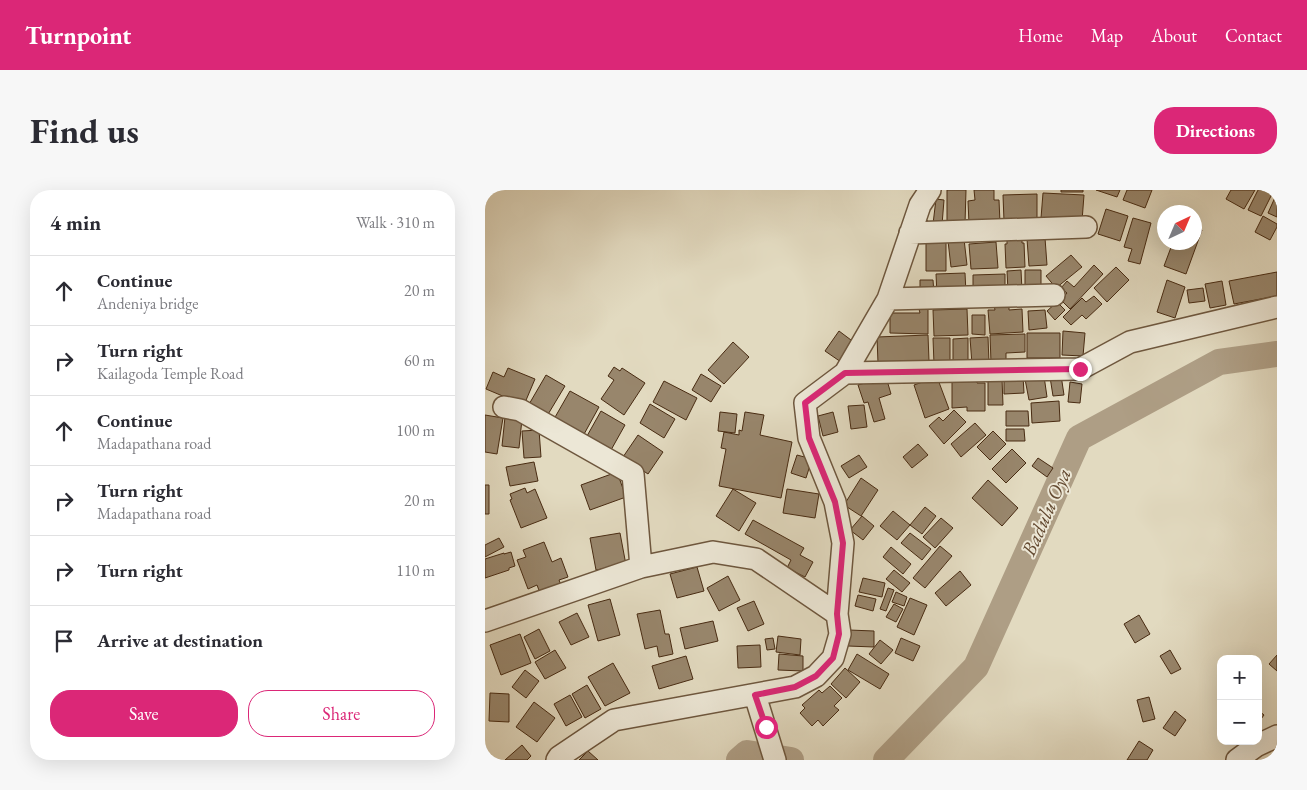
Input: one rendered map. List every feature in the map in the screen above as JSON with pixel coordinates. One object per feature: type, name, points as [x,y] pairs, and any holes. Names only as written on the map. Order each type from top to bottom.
[{"type":"street","points":[[557,760],[614,720],[795,687],[816,676],[833,658],[839,634],[837,614],[843,543],[835,502],[809,438],[805,403],[845,373],[888,299],[920,205],[930,190]]},
{"type":"street","points":[[910,233],[1086,227]]},
{"type":"street","points":[[888,299],[1054,295]]},
{"type":"street","points":[[845,373],[1080,369],[1130,342],[1277,306]]},
{"type":"street","points":[[504,407],[520,410],[633,474],[641,567]]},
{"type":"street","points":[[485,621],[641,567],[713,552],[756,559],[837,614]]},
{"type":"street","points":[[755,695],[775,760]]},
{"type":"street","points":[[1237,760],[1256,746],[1277,736]]},
{"type":"building","points":[[947,190],[966,190],[965,224],[947,224]]},
{"type":"building","points":[[974,190],[994,190],[994,200],[999,200],[1000,223],[969,224],[968,201],[975,200]]},
{"type":"building","points":[[1061,190],[1083,190],[1083,192],[1061,192]]},
{"type":"building","points":[[1096,190],[1120,190],[1117,197]]},
{"type":"building","points":[[1127,190],[1152,190],[1145,208],[1123,200]]},
{"type":"building","points":[[1231,190],[1255,190],[1244,209],[1226,199]]},
{"type":"building","points":[[1258,190],[1274,190],[1261,216],[1248,210]]},
{"type":"building","points":[[1043,193],[1084,195],[1082,221],[1041,218]]},
{"type":"building","points":[[1277,193],[1277,217],[1268,213]]},
{"type":"building","points":[[1037,194],[1037,221],[1004,221],[1003,195]]},
{"type":"building","points":[[936,199],[944,200],[942,225],[933,224]]},
{"type":"building","points":[[1106,209],[1128,216],[1120,241],[1098,234]]},
{"type":"building","points":[[1263,216],[1277,224],[1270,240],[1255,232]]},
{"type":"building","points":[[1133,218],[1151,223],[1140,264],[1128,261],[1132,249],[1124,247]]},
{"type":"building","points":[[1022,237],[1025,267],[1006,268],[1005,244],[1007,244],[1007,238]]},
{"type":"building","points":[[926,238],[946,239],[946,271],[926,271]]},
{"type":"building","points":[[1045,238],[1047,265],[1029,266],[1027,239]]},
{"type":"building","points":[[964,239],[967,265],[951,267],[948,241]]},
{"type":"building","points":[[996,242],[998,268],[971,269],[969,244]]},
{"type":"building","points":[[1170,250],[1195,250],[1186,274],[1164,266]]},
{"type":"building","points":[[1071,255],[1082,267],[1056,288],[1046,276]]},
{"type":"building","points":[[1094,265],[1103,274],[1070,309],[1061,300],[1067,293],[1061,288],[1067,281],[1074,287]]},
{"type":"building","points":[[1116,267],[1129,280],[1107,302],[1094,288]]},
{"type":"building","points":[[1021,270],[1022,291],[1008,291],[1007,271]]},
{"type":"building","points":[[1025,270],[1041,270],[1041,290],[1025,289]]},
{"type":"building","points":[[1277,272],[1277,296],[1234,304],[1229,281]]},
{"type":"building","points":[[965,273],[966,293],[937,295],[936,274]]},
{"type":"building","points":[[1005,274],[1005,293],[973,287],[973,275]]},
{"type":"building","points":[[920,280],[933,280],[934,293],[920,293]]},
{"type":"building","points":[[1167,280],[1185,287],[1175,318],[1157,312]]},
{"type":"building","points":[[1222,281],[1226,305],[1210,308],[1205,284]]},
{"type":"building","points":[[1203,288],[1205,301],[1189,303],[1187,290]]},
{"type":"building","points":[[1094,296],[1102,304],[1086,319],[1082,315],[1071,325],[1063,317],[1082,298],[1086,302]]},
{"type":"building","points":[[1057,302],[1065,310],[1055,320],[1047,311]]},
{"type":"building","points":[[1009,304],[1009,310],[1022,309],[1023,332],[990,334],[988,310],[995,310],[994,305]]},
{"type":"building","points":[[919,309],[928,309],[928,334],[890,333],[890,313],[920,313]]},
{"type":"building","points":[[967,309],[968,335],[934,336],[933,310]]},
{"type":"building","points":[[1045,310],[1047,328],[1029,330],[1028,311]]},
{"type":"building","points":[[972,315],[985,315],[985,335],[972,334]]},
{"type":"building","points":[[839,331],[855,343],[841,362],[825,351]]},
{"type":"building","points":[[1063,331],[1085,333],[1083,356],[1062,355]]},
{"type":"building","points":[[1027,333],[1060,333],[1060,358],[1027,358]]},
{"type":"building","points":[[1025,334],[1025,352],[1006,353],[1006,361],[991,362],[990,335]]},
{"type":"building","points":[[928,335],[929,361],[878,363],[877,337]]},
{"type":"building","points":[[988,337],[989,363],[972,364],[970,338]]},
{"type":"building","points":[[933,338],[950,338],[950,363],[934,364]]},
{"type":"building","points":[[968,338],[968,362],[953,362],[953,339]]},
{"type":"building","points":[[733,342],[749,357],[724,384],[708,370]]},
{"type":"building","points":[[614,367],[620,371],[622,368],[645,383],[624,415],[601,399],[614,380],[608,376]]},
{"type":"building","points":[[508,368],[535,379],[524,405],[486,389],[493,372],[504,377]]},
{"type":"building","points":[[701,374],[721,386],[711,402],[692,390]]},
{"type":"building","points":[[546,375],[565,386],[547,416],[528,406]]},
{"type":"building","points":[[1061,375],[1064,395],[1053,396],[1050,377]]},
{"type":"building","points":[[1004,376],[1023,376],[1024,393],[1004,394]]},
{"type":"building","points":[[1044,376],[1047,397],[1029,400],[1025,379]]},
{"type":"building","points":[[886,377],[891,394],[879,398],[885,419],[874,422],[868,402],[864,403],[858,385]]},
{"type":"building","points":[[937,377],[949,409],[925,418],[914,385]]},
{"type":"building","points":[[952,377],[977,377],[977,383],[985,383],[985,411],[967,411],[967,407],[952,408]]},
{"type":"building","points":[[1002,379],[1003,405],[988,405],[988,380]]},
{"type":"building","points":[[664,381],[697,398],[686,420],[653,402]]},
{"type":"building","points":[[1070,382],[1082,384],[1080,403],[1068,402]]},
{"type":"building","points":[[570,391],[599,407],[583,436],[554,419]]},
{"type":"building","points":[[1059,401],[1060,421],[1032,423],[1031,403]]},
{"type":"building","points":[[650,404],[675,419],[664,438],[640,423]]},
{"type":"building","points":[[864,405],[867,427],[851,429],[848,406]]},
{"type":"building","points":[[954,410],[966,422],[944,444],[929,426],[939,417],[943,421]]},
{"type":"building","points":[[601,411],[625,425],[611,450],[587,436]]},
{"type":"building","points":[[1006,411],[1028,411],[1029,426],[1006,426]]},
{"type":"building","points":[[720,412],[737,414],[735,433],[718,431]]},
{"type":"building","points":[[745,412],[764,415],[760,435],[792,442],[781,498],[719,486],[726,449],[721,448],[724,432],[739,435],[739,430],[742,431]]},
{"type":"building","points":[[833,412],[838,432],[823,436],[818,416]]},
{"type":"building","points":[[485,415],[503,418],[497,454],[485,452]]},
{"type":"building","points":[[505,417],[522,419],[519,448],[502,446]]},
{"type":"building","points":[[975,423],[986,435],[961,457],[951,444]]},
{"type":"building","points":[[1006,429],[1024,429],[1025,441],[1006,441]]},
{"type":"building","points":[[539,430],[541,457],[524,458],[522,431]]},
{"type":"building","points":[[993,431],[1006,444],[990,460],[977,447]]},
{"type":"building","points":[[638,435],[663,452],[648,474],[623,457]]},
{"type":"building","points":[[918,444],[928,455],[912,468],[903,457]]},
{"type":"building","points":[[1012,449],[1026,463],[1006,483],[992,469]]},
{"type":"building","points":[[797,455],[812,459],[806,478],[791,473]]},
{"type":"building","points":[[859,455],[867,467],[849,478],[841,466]]},
{"type":"building","points":[[1038,458],[1053,468],[1047,477],[1032,466]]},
{"type":"building","points":[[534,462],[538,481],[510,486],[506,467]]},
{"type":"building","points":[[617,472],[626,497],[590,510],[581,485]]},
{"type":"building","points":[[861,478],[878,490],[861,516],[844,505]]},
{"type":"building","points":[[988,480],[1018,508],[1002,526],[972,498]]},
{"type":"building","points":[[485,485],[489,485],[489,514],[485,514]]},
{"type":"building","points":[[525,488],[527,493],[535,489],[547,518],[521,528],[510,500],[512,499],[510,494]]},
{"type":"building","points":[[733,489],[756,503],[739,531],[716,516]]},
{"type":"building","points":[[787,489],[819,494],[815,518],[783,513]]},
{"type":"building","points":[[925,507],[936,516],[922,534],[910,525]]},
{"type":"building","points":[[893,511],[910,525],[897,540],[880,526]]},
{"type":"building","points":[[862,516],[874,526],[863,540],[850,530]]},
{"type":"building","points":[[941,518],[953,528],[935,548],[923,537]]},
{"type":"building","points":[[753,520],[804,548],[800,555],[813,562],[805,577],[787,568],[791,560],[745,534]]},
{"type":"building","points":[[620,533],[626,565],[596,570],[590,538]]},
{"type":"building","points":[[910,533],[931,549],[922,560],[901,543]]},
{"type":"building","points":[[499,538],[504,547],[485,557],[485,545]]},
{"type":"building","points":[[544,542],[552,562],[561,558],[568,577],[559,580],[561,585],[540,593],[537,585],[528,589],[517,560],[526,557],[523,550]]},
{"type":"building","points":[[940,546],[952,556],[925,588],[913,578]]},
{"type":"building","points":[[891,547],[911,564],[903,574],[883,557]]},
{"type":"building","points":[[511,552],[515,566],[485,578],[485,559]]},
{"type":"building","points":[[697,567],[704,591],[677,598],[670,574]]},
{"type":"building","points":[[894,570],[910,583],[902,592],[886,579]]},
{"type":"building","points":[[960,571],[971,585],[946,606],[935,593]]},
{"type":"building","points":[[728,576],[740,600],[719,611],[707,588]]},
{"type":"building","points":[[863,578],[885,583],[882,597],[859,592]]},
{"type":"building","points":[[888,588],[894,590],[886,611],[880,609]]},
{"type":"building","points":[[896,592],[907,597],[904,606],[892,602]]},
{"type":"building","points":[[858,595],[876,599],[873,611],[855,606]]},
{"type":"building","points":[[910,598],[927,605],[914,635],[897,627]]},
{"type":"building","points":[[610,599],[620,635],[598,641],[588,605]]},
{"type":"building","points":[[754,601],[764,624],[748,631],[737,608]]},
{"type":"building","points":[[894,604],[903,609],[896,622],[886,617]]},
{"type":"building","points":[[660,610],[665,634],[669,634],[673,654],[659,657],[657,646],[645,649],[637,614]]},
{"type":"building","points":[[577,613],[589,637],[571,645],[559,622]]},
{"type":"building","points":[[1139,615],[1150,634],[1135,643],[1124,624]]},
{"type":"building","points":[[713,621],[718,641],[685,649],[680,628]]},
{"type":"building","points":[[539,629],[550,651],[535,659],[524,637]]},
{"type":"building","points":[[849,630],[874,631],[874,647],[848,646]]},
{"type":"building","points":[[520,634],[531,663],[501,675],[490,645]]},
{"type":"building","points":[[778,636],[801,639],[800,655],[776,652]]},
{"type":"building","points":[[773,638],[775,649],[767,650],[765,639]]},
{"type":"building","points":[[901,638],[920,646],[913,661],[895,653]]},
{"type":"building","points":[[880,640],[893,650],[881,664],[869,654]]},
{"type":"building","points":[[760,645],[761,667],[738,668],[737,646]]},
{"type":"building","points":[[555,650],[566,668],[545,679],[535,662]]},
{"type":"building","points":[[1170,650],[1181,669],[1171,674],[1160,656]]},
{"type":"building","points":[[779,654],[803,656],[803,671],[778,670]]},
{"type":"building","points":[[857,654],[889,674],[880,689],[848,670]]},
{"type":"building","points":[[1277,655],[1277,671],[1269,664]]},
{"type":"building","points":[[686,656],[693,679],[659,689],[652,666]]},
{"type":"building","points":[[613,663],[630,693],[605,706],[588,677]]},
{"type":"building","points":[[845,668],[860,682],[846,698],[831,684]]},
{"type":"building","points":[[525,670],[539,681],[526,698],[512,687]]},
{"type":"building","points":[[587,685],[601,709],[585,718],[572,694]]},
{"type":"building","points":[[830,686],[842,698],[834,706],[839,710],[823,726],[818,720],[812,726],[800,713],[805,708],[802,705],[819,690],[822,693]]},
{"type":"building","points":[[490,693],[509,694],[509,722],[489,721]]},
{"type":"building","points":[[570,695],[582,717],[566,726],[554,704]]},
{"type":"building","points":[[1149,697],[1155,719],[1143,722],[1137,700]]},
{"type":"building","points":[[534,702],[555,718],[537,742],[516,727]]},
{"type":"building","points":[[1175,711],[1186,720],[1175,736],[1163,728]]},
{"type":"building","points":[[1139,741],[1153,750],[1147,760],[1127,760]]},
{"type":"building","points":[[522,745],[531,756],[527,760],[505,760]]},
{"type":"building","points":[[588,751],[598,760],[579,760]]},
{"type":"waterway","name":"Badulu Oya","points":[[886,760],[976,667],[1079,438],[1219,362],[1277,354]]},
{"type":"waterway","name":"Badulu Oya","points":[[739,760],[747,753],[791,760]]},
{"type":"route","points":[[766,727],[755,695],[795,687],[816,676],[833,658],[839,634],[837,614],[843,543],[835,502],[809,438],[805,403],[845,373],[1080,369]]}]
